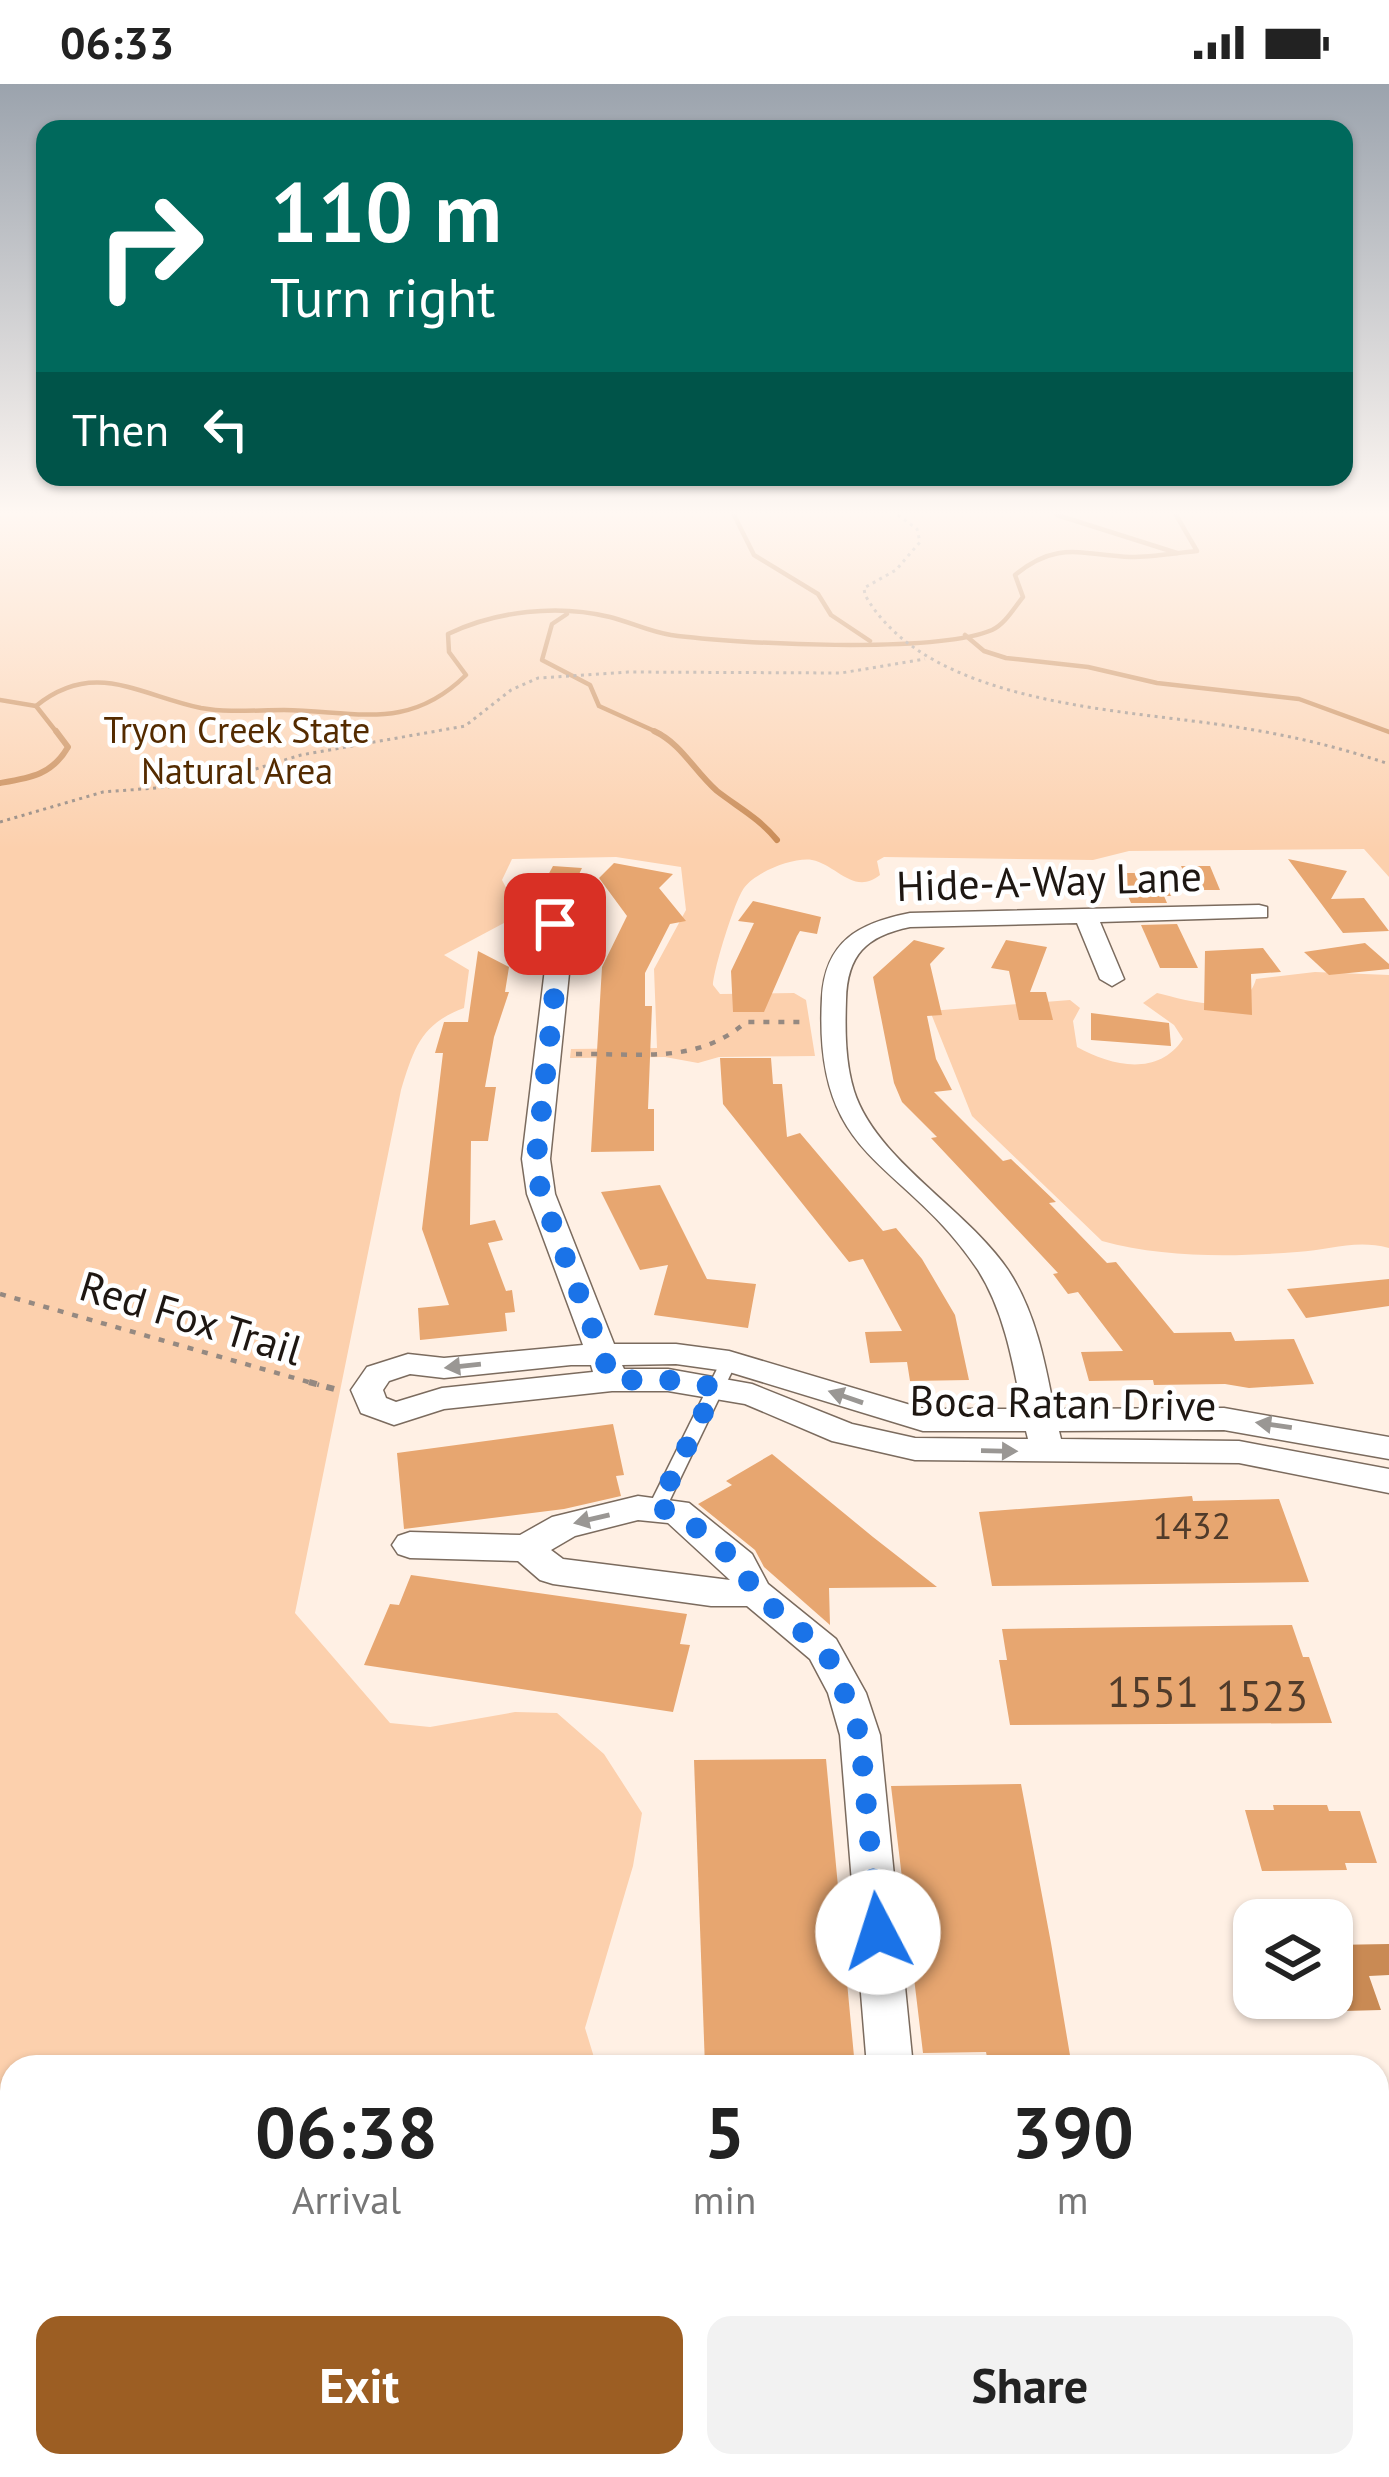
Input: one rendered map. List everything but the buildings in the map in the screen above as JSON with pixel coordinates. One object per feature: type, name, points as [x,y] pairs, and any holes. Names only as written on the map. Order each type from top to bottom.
[{"type":"street","name":"Hide-A-Way Lane","points":[[1044,1437],[1024,1336],[979,1250],[867,1135],[848,1108],[840,1084],[833,1022],[836,965],[853,940],[872,929],[929,918],[1259,912]]},
{"type":"street","points":[[1086,916],[1112,979]]},
{"type":"street","points":[[555,924],[560,944],[536,1160],[541,1194],[608,1367]]},
{"type":"street","name":"Boca Ratan Drive","points":[[608,1367],[442,1399],[394,1414],[372,1405],[367,1390],[378,1374],[408,1364],[608,1367],[723,1374],[922,1420],[1044,1437],[1239,1452],[1389,1481]]},
{"type":"street","name":"Boca Ratan Drive","points":[[1044,1437],[1224,1419],[1387,1439]]},
{"type":"street","points":[[410,1546],[526,1548],[564,1526],[657,1508],[677,1512],[739,1563],[755,1593],[823,1649],[836,1670],[860,1736],[889,2055]]},
{"type":"street","points":[[526,1548],[554,1571],[711,1593],[755,1593]]},
{"type":"lane","points":[[657,1508],[723,1374]]},
{"type":"path","points":[[886,627],[907,649],[925,658],[1034,694],[1287,736],[1389,764]]},
{"type":"path","points":[[0,822],[103,792],[207,784],[301,755],[465,726],[478,720],[494,699],[529,680],[633,668],[835,673],[925,658]]},
{"type":"path","points":[[547,1054],[699,1052],[722,1043],[746,1022],[833,1022]]},
{"type":"path","name":"Red Fox Trail","points":[[0,1294],[314,1387],[367,1390]]},
{"type":"green space","name":"Tryon Creek State Natural Area","points":[[0,627],[1389,627],[1389,877],[1364,849],[1129,851],[1093,860],[884,857],[877,861],[880,875],[862,882],[812,860],[785,863],[744,888],[713,985],[720,994],[794,993],[806,1000],[815,1056],[719,1057],[698,1063],[665,1057],[570,1058],[571,1049],[657,1048],[654,969],[686,910],[681,867],[616,857],[512,859],[502,880],[514,903],[504,923],[444,955],[469,970],[464,1008],[449,1014],[421,1039],[401,1090],[295,1613],[390,1723],[430,1727],[515,1712],[557,1713],[604,1754],[642,1813],[633,1866],[585,2028],[593,2055],[0,2055]]},
{"type":"green space","points":[[1315,972],[1389,975],[1389,1248],[1354,1245],[1273,1254],[1199,1255],[1102,1241],[972,1116],[930,1011],[1070,1000],[1080,1008],[1073,1021],[1077,1047],[1119,1063],[1147,1063],[1173,1051],[1183,1039],[1174,1025],[1143,1003],[1157,993],[1228,1003],[1250,992],[1256,979]]},
{"type":"shaded area","points":[[1389,1944],[1389,1975],[1369,1976],[1381,2010],[1353,2011],[1353,1945]]},
{"type":"waterway","points":[[36,706],[57,692],[97,683],[117,684],[211,710],[402,711],[445,693],[466,675],[449,652],[448,634],[468,627]]},
{"type":"waterway","points":[[551,627],[542,660],[590,685],[599,706],[661,734]]},
{"type":"waterway","points":[[641,627],[701,638],[835,645],[967,637]]},
{"type":"waterway","points":[[849,627],[870,641]]},
{"type":"waterway","points":[[967,637],[996,627]]},
{"type":"waterway","points":[[967,637],[984,651],[1006,658],[1088,667],[1157,683],[1299,699],[1389,732]]},
{"type":"waterway","points":[[0,700],[36,706]]},
{"type":"waterway","points":[[36,706],[58,734]]},
{"type":"waterway","points":[[0,783],[30,777],[55,764],[68,747],[56,731]]},
{"type":"waterway","points":[[654,731],[777,840]]},
{"type":"route","points":[[555,924],[560,944],[536,1160],[541,1194],[612,1380],[668,1380],[716,1387],[657,1508],[677,1512],[739,1563],[755,1593],[823,1649],[836,1670],[860,1736],[878,1932]]}]
